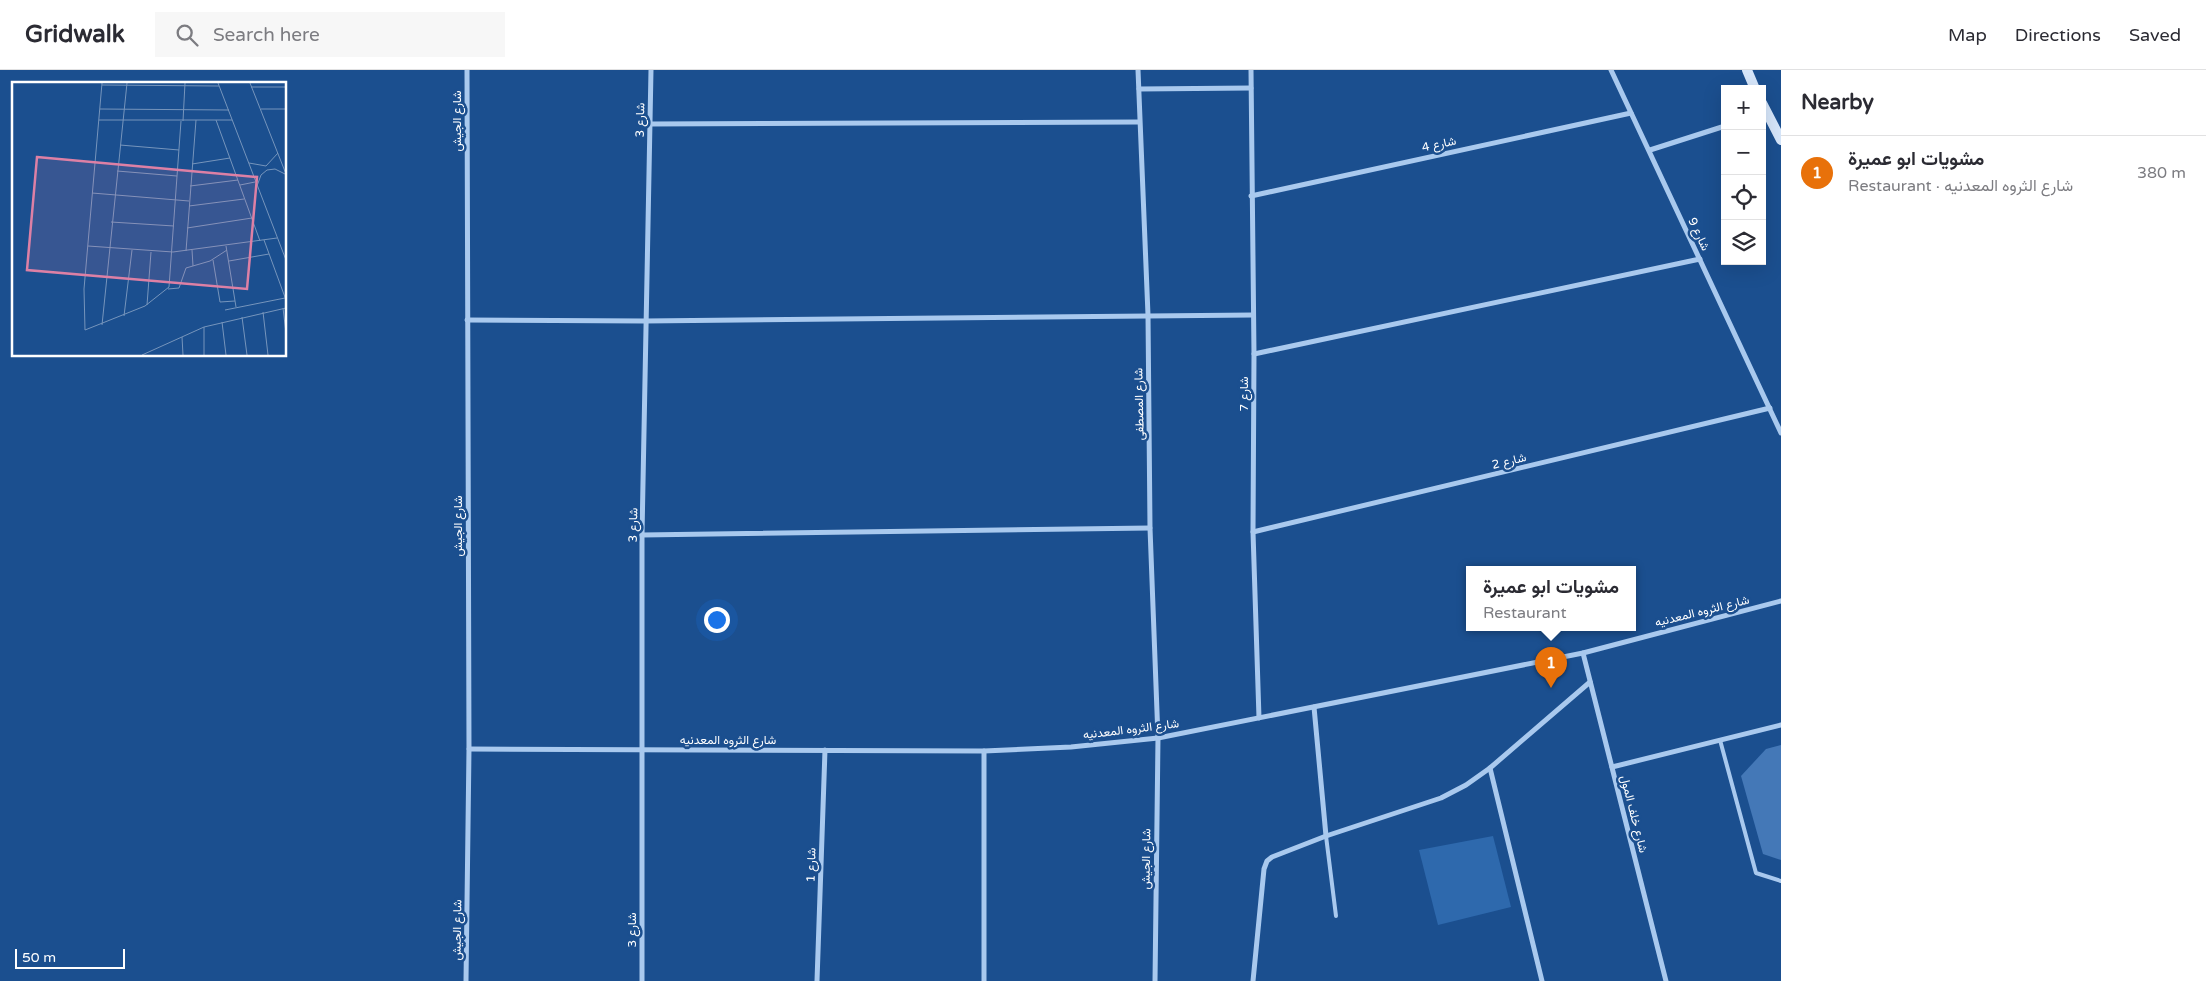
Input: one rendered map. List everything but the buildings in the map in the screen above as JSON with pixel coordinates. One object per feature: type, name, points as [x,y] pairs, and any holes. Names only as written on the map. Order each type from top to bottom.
[{"type":"street","name":"شارع الجيش","points":[[466,981],[470,749],[466,320],[467,70]]},
{"type":"street","name":"شارع 3","points":[[642,981],[642,535],[651,70]]},
{"type":"street","name":"شارع المصطفى","points":[[1138,70],[1148,315],[1150,528],[1158,738]]},
{"type":"street","name":"شارع 7","points":[[1251,70],[1254,354],[1253,532],[1259,718]]},
{"type":"street","name":"شارع 9","points":[[1611,70],[1781,433]]},
{"type":"street","points":[[1747,70],[1754,85]]},
{"type":"street","points":[[1138,89],[1251,88]]},
{"type":"street","name":"شارع 4","points":[[1251,196],[1631,113]]},
{"type":"street","points":[[1766,113],[1781,140]]},
{"type":"street","points":[[650,124],[1139,122]]},
{"type":"street","points":[[1650,150],[1721,127]]},
{"type":"street","points":[[1254,354],[1700,259]]},
{"type":"street","points":[[466,320],[646,321],[1253,315]]},
{"type":"street","name":"شارع 2","points":[[1253,532],[1770,408]]},
{"type":"street","points":[[642,535],[1150,528]]},
{"type":"street","name":"شارع الثروه المعدنيه","points":[[470,749],[984,751],[1158,738],[1583,652],[1781,602]]},
{"type":"street","name":"شارع خلف المول","points":[[1583,652],[1666,981]]},
{"type":"street","points":[[1253,981],[1264,869],[1267,861],[1279,852],[1441,798],[1466,785],[1490,768],[1590,682]]},
{"type":"street","points":[[1314,706],[1326,836]]},
{"type":"street","points":[[1612,767],[1781,725]]},
{"type":"street","name":"شارع الجيش","points":[[1155,981],[1158,738]]},
{"type":"street","name":"شارع 1","points":[[817,981],[825,750]]},
{"type":"street","points":[[984,751],[984,981]]},
{"type":"street","points":[[1490,768],[1542,981]]},
{"type":"lane","points":[[1720,740],[1756,873],[1781,880]]},
{"type":"lane","points":[[1326,836],[1336,916]]},
{"type":"shaded area","points":[[1493,836],[1511,907],[1438,925],[1419,850]]},
{"type":"place","name":"مشويات ابو عميرة","points":[[1551,688]]}]
